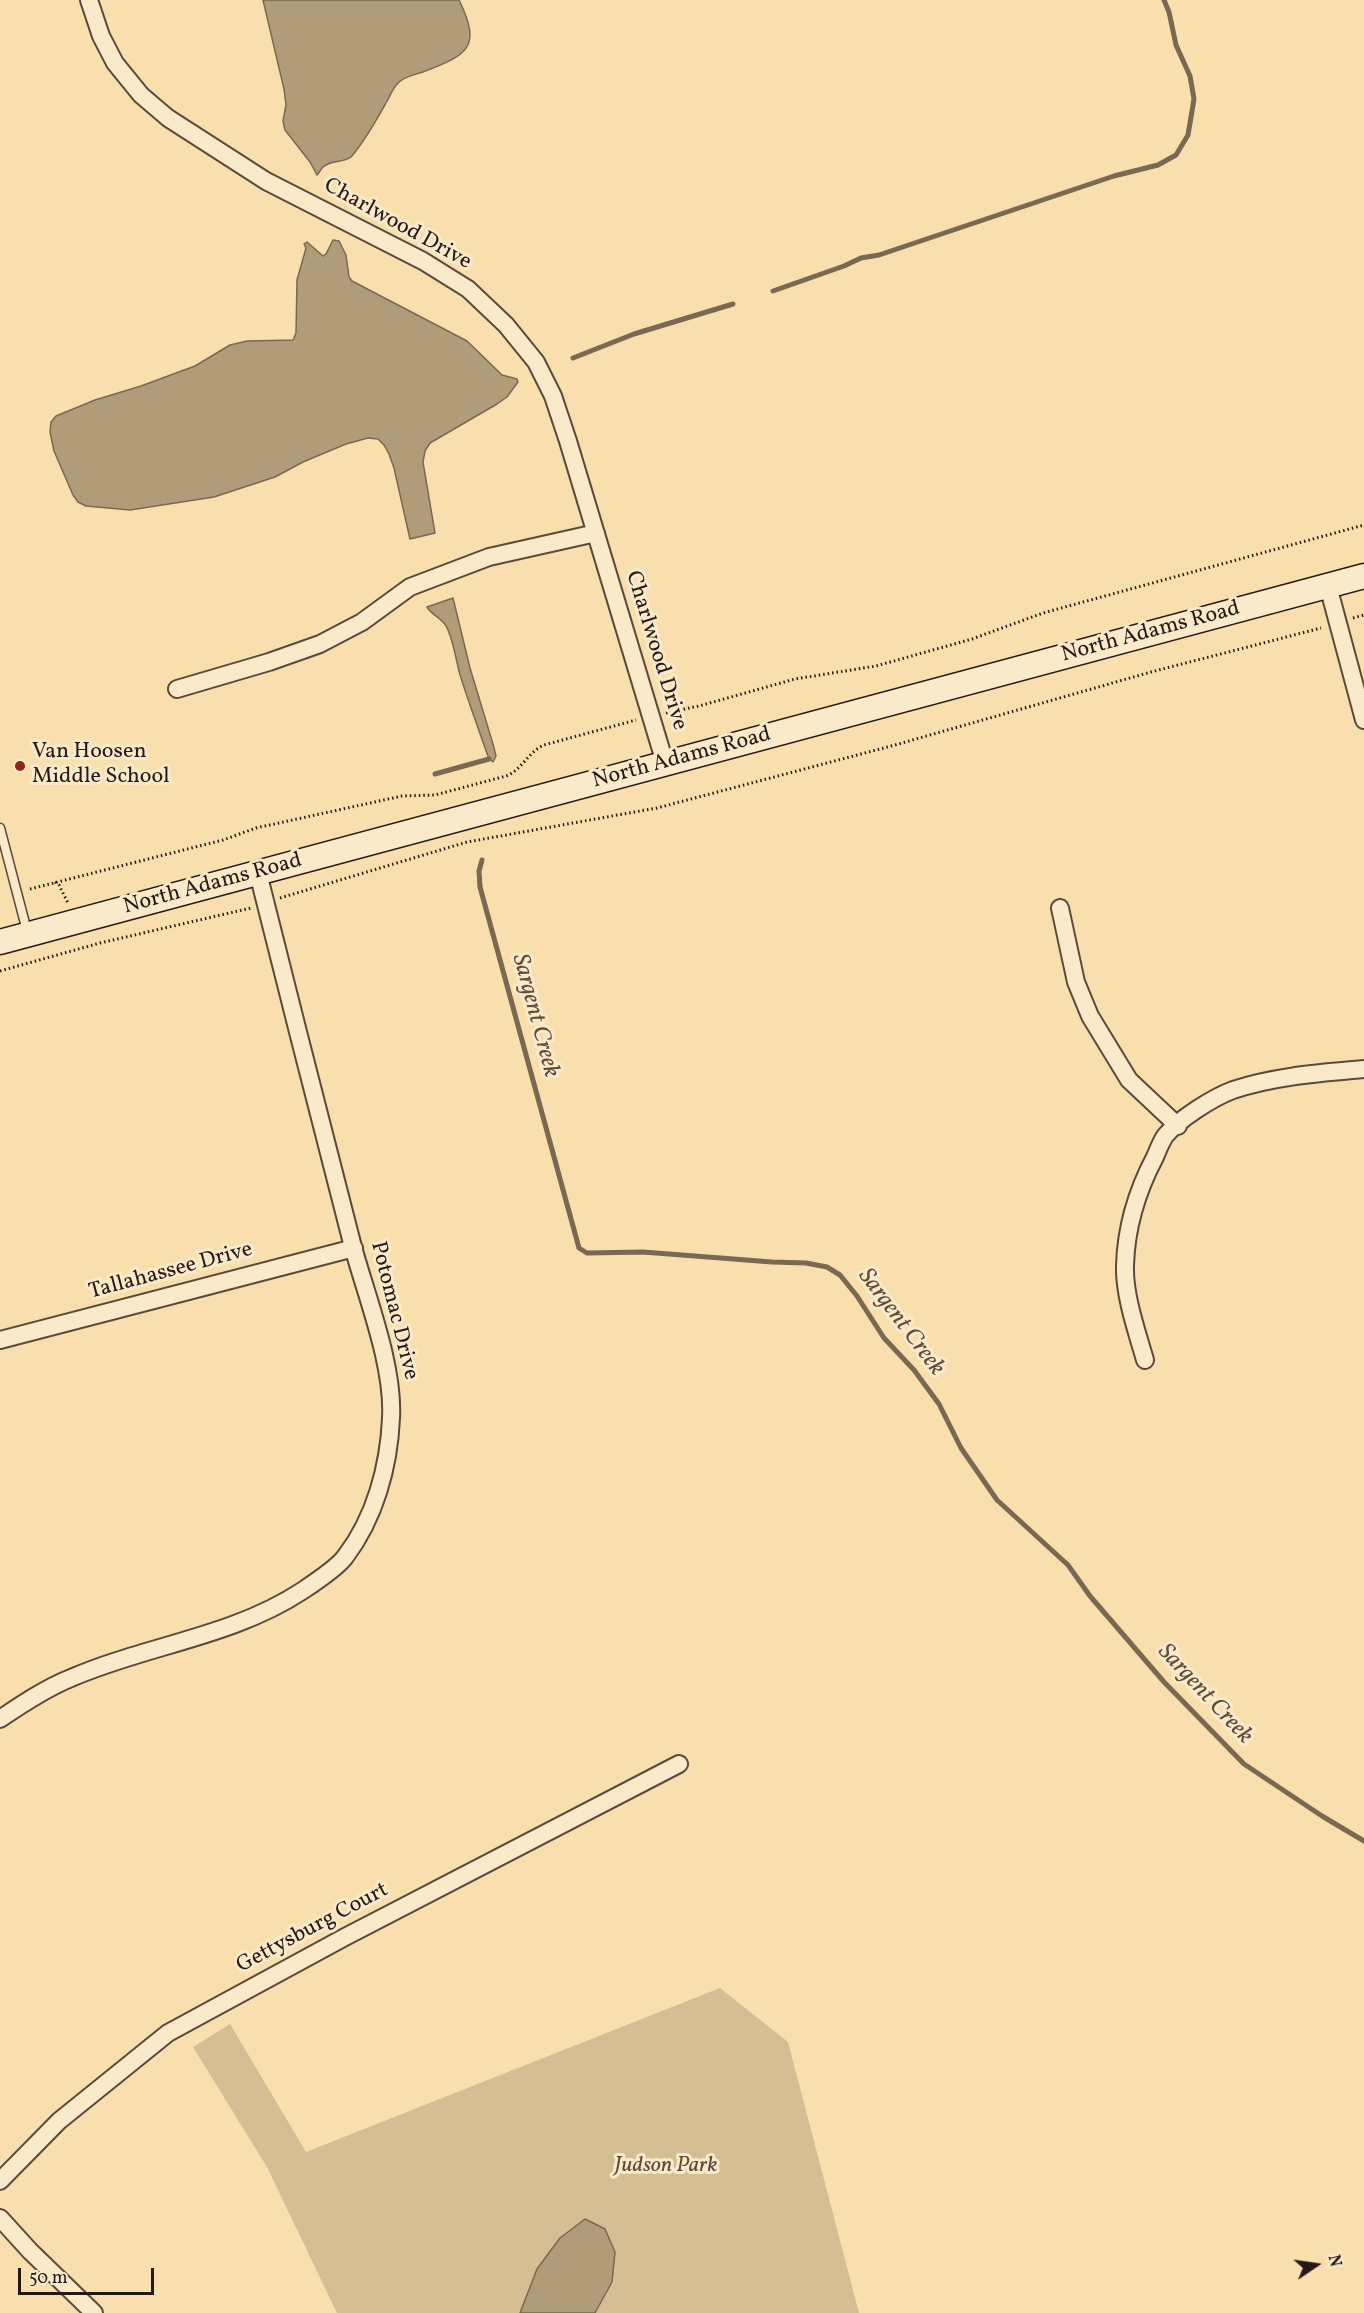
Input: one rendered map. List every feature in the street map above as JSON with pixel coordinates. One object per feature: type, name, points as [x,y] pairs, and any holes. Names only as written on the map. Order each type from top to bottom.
[{"type":"main road","name":"North Adams Road","points":[[0,942],[1364,576]]},
{"type":"street","name":"Charlwood Drive","points":[[89,0],[101,36],[115,63],[141,95],[168,118],[266,181],[423,261],[468,289],[506,325],[536,362],[553,396],[665,763]]},
{"type":"street","points":[[177,689],[269,662],[320,644],[362,622],[410,587],[489,556],[596,533]]},
{"type":"street","points":[[1328,586],[1364,720]]},
{"type":"street","name":"Potomac Drive","points":[[0,1719],[25,1702],[70,1678],[137,1654],[201,1637],[262,1613],[303,1591],[344,1558],[369,1516],[379,1490],[388,1450],[392,1416],[390,1379],[258,873]]},
{"type":"street","points":[[1060,908],[1076,982],[1090,1016],[1129,1080],[1178,1126]]},
{"type":"street","points":[[1145,1360],[1131,1306],[1125,1268],[1132,1213],[1147,1173],[1165,1137],[1199,1107],[1231,1091],[1261,1082],[1307,1074],[1364,1069]]},
{"type":"street","name":"Tallahassee Drive","points":[[0,1340],[354,1248]]},
{"type":"street","name":"Gettysburg Court","points":[[0,2181],[59,2121],[168,2033],[345,1936],[679,1764]]},
{"type":"street","points":[[0,2218],[30,2251],[94,2313]]},
{"type":"lane","points":[[0,828],[28,934]]},
{"type":"path","points":[[666,712],[728,698],[795,679],[888,662],[983,636],[1043,613],[1364,525]]},
{"type":"path","points":[[1353,618],[1364,615]]},
{"type":"path","points":[[291,894],[467,842],[657,808],[1161,669],[1323,627]]},
{"type":"path","points":[[37,887],[224,840],[256,828],[402,796],[435,795],[506,776],[516,770],[531,753],[544,745],[638,719]]},
{"type":"path","points":[[54,882],[67,899]]},
{"type":"path","points":[[0,971],[100,943],[246,909]]},
{"type":"green space","name":"Judson Park","points":[[720,1988],[788,2042],[859,2313],[337,2313],[267,2167],[193,2047],[230,2024],[306,2152]]},
{"type":"shaded area","points":[[263,0],[459,0],[470,30],[469,40],[460,55],[398,83],[370,131],[351,157],[326,165],[317,175],[310,162],[285,130],[284,89]]},
{"type":"shaded area","points":[[333,240],[339,241],[346,255],[349,277],[352,281],[467,341],[502,375],[517,379],[518,382],[507,397],[430,443],[425,451],[423,462],[435,533],[410,539],[389,454],[378,439],[368,438],[346,444],[303,462],[275,477],[214,497],[130,510],[86,506],[78,502],[54,451],[50,432],[51,422],[56,416],[95,400],[195,366],[230,345],[247,341],[293,340],[296,333],[297,280],[306,248],[304,244],[307,242],[323,256]]},
{"type":"shaded area","points":[[453,598],[470,668],[496,756],[493,762],[489,759],[470,706],[448,630],[427,607]]},
{"type":"shaded area","points":[[585,2219],[605,2229],[615,2252],[612,2282],[595,2313],[520,2313],[537,2269],[560,2238]]},
{"type":"waterway","points":[[773,291],[861,258],[879,255],[1114,176],[1158,165],[1176,155],[1188,135],[1194,99],[1190,76],[1176,45],[1164,0]]},
{"type":"waterway","points":[[573,358],[634,334],[733,304]]},
{"type":"waterway","points":[[435,774],[489,759]]},
{"type":"waterway","name":"Sargent Creek","points":[[482,860],[479,871],[480,887],[579,1248],[587,1253],[643,1252],[806,1263],[827,1267],[840,1275],[857,1296],[884,1338],[914,1370],[939,1404],[961,1448],[997,1500],[1068,1565],[1090,1596],[1164,1682],[1244,1764],[1364,1841]]},
{"type":"place","name":"Van Hoosen Middle School","points":[[20,766]]}]
